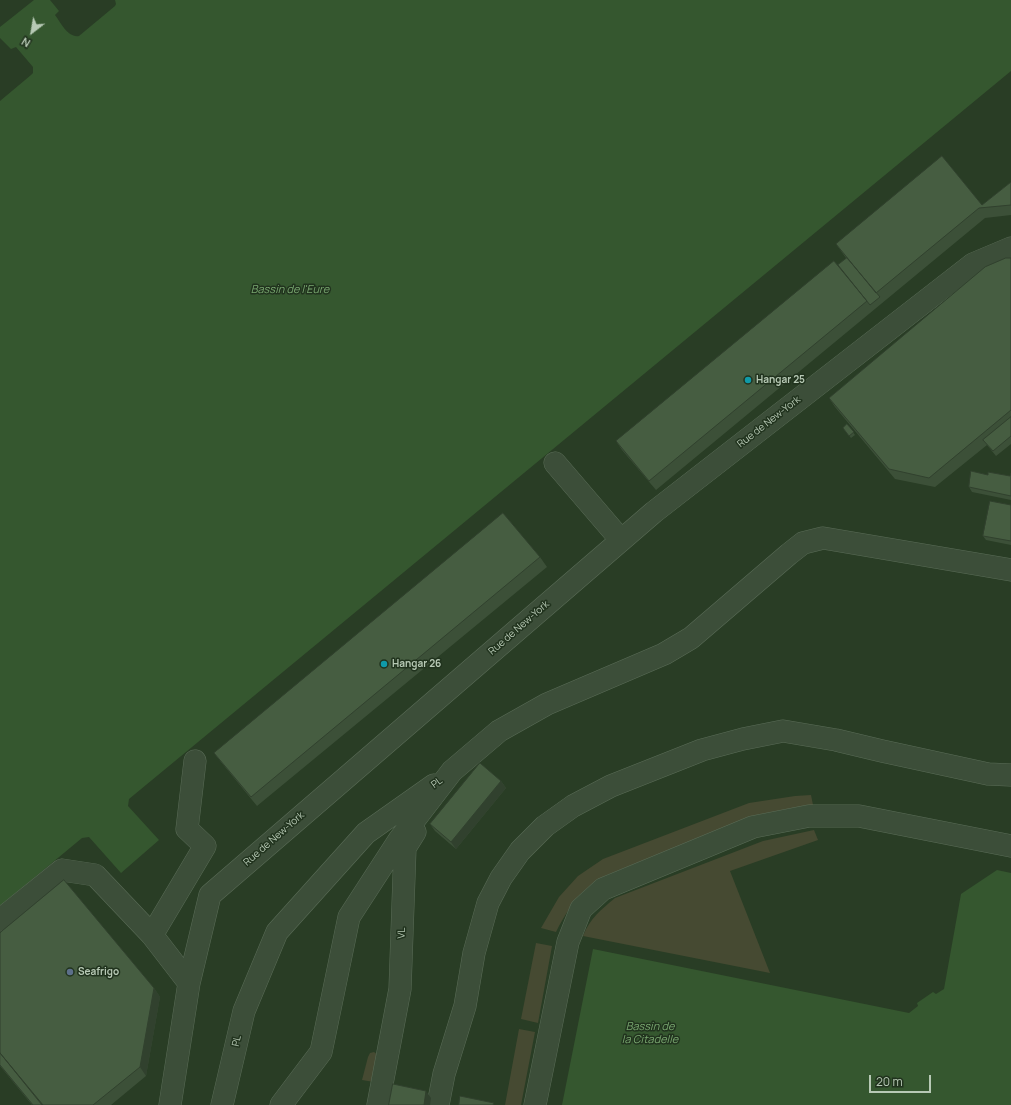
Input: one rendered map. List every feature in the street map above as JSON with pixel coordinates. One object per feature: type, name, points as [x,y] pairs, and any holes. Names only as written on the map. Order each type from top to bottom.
[{"type":"street","name":"Rue de New-York","points":[[170,1105],[189,983],[210,895],[654,512],[973,264],[1011,248]]},
{"type":"street","points":[[555,463],[621,540]]},
{"type":"street","points":[[452,771],[499,731],[547,704],[658,657],[691,638],[803,543],[823,538],[1011,570]]},
{"type":"street","points":[[438,1105],[444,1074],[464,1006],[474,953],[488,903],[501,878],[520,851],[545,826],[573,806],[611,786],[702,750],[743,739],[783,731],[836,740],[988,774],[1011,775]]},
{"type":"street","points":[[152,935],[206,846],[187,830],[195,761]]},
{"type":"street","name":"PL","points":[[222,1105],[244,1011],[277,932],[366,833],[452,771]]},
{"type":"street","name":"PL","points":[[282,1105],[321,1052],[349,917],[399,840],[452,771]]},
{"type":"street","name":"VL","points":[[378,1105],[400,989],[406,848],[452,771]]},
{"type":"street","points":[[535,1105],[568,942],[581,909],[603,889],[753,828],[809,816],[859,816],[1011,846]]},
{"type":"street","points":[[0,920],[62,870],[95,875],[152,935],[189,983]]},
{"type":"shaded area","points":[[811,795],[813,805],[755,816],[607,875],[580,895],[556,932],[541,928],[559,897],[578,876],[603,859],[749,803]]},
{"type":"shaded area","points":[[814,830],[818,840],[730,871],[770,973],[583,936],[593,919],[615,898],[763,841]]},
{"type":"shaded area","points":[[536,943],[552,946],[538,1023],[521,1019]]},
{"type":"shaded area","points":[[519,1029],[535,1032],[521,1105],[505,1105]]},
{"type":"shaded area","points":[[374,1052],[378,1055],[374,1082],[362,1080],[368,1057],[370,1053]]},
{"type":"water","name":"Bassin de l'Eure","points":[[34,0],[50,0],[59,11],[55,15],[65,29],[71,35],[79,36],[115,6],[115,0],[1011,0],[1011,71],[129,799],[128,806],[159,840],[121,873],[89,837],[82,838],[0,906],[0,101],[33,73],[33,67],[16,47],[11,49],[0,38],[0,27]]},
{"type":"water","name":"Bassin de la Citadelle","points":[[997,870],[1011,873],[1011,1105],[562,1105],[593,949],[909,1013],[918,1006],[917,1003],[933,992],[936,994],[944,989],[961,894]]},
{"type":"building","points":[[942,156],[982,205],[1011,182],[1011,205],[979,208],[876,293],[836,244]]},
{"type":"building","points":[[847,258],[880,297],[870,305],[838,265]]},
{"type":"building","points":[[1006,258],[1011,258],[1011,410],[929,478],[889,469],[829,398],[985,267]]},
{"type":"building","name":"Hangar 25","points":[[834,261],[867,301],[649,481],[616,441]]},
{"type":"building","points":[[1011,417],[1011,436],[993,451],[983,440]]},
{"type":"building","points":[[847,424],[854,432],[849,436],[843,428]]},
{"type":"building","points":[[971,471],[988,475],[988,472],[1010,476],[1011,473],[1011,496],[969,487]]},
{"type":"building","points":[[990,501],[1011,505],[1011,541],[983,536]]},
{"type":"building","name":"Hangar 26","points":[[503,513],[540,557],[251,797],[214,753]]},
{"type":"building","points":[[480,763],[501,781],[451,842],[430,824]]},
{"type":"building","name":"Seafrigo","points":[[64,880],[154,988],[140,1067],[93,1105],[43,1105],[0,1053],[0,933]]},
{"type":"building","points":[[0,1053],[42,1105],[33,1105],[0,1065]]},
{"type":"building","points":[[393,1084],[426,1091],[424,1105],[389,1105]]},
{"type":"building","points":[[460,1096],[494,1103],[493,1105],[459,1105]]},
{"type":"place","name":"Hangar 25","points":[[748,380]]},
{"type":"place","name":"Hangar 26","points":[[384,664]]},
{"type":"place","name":"Seafrigo","points":[[70,972]]}]
